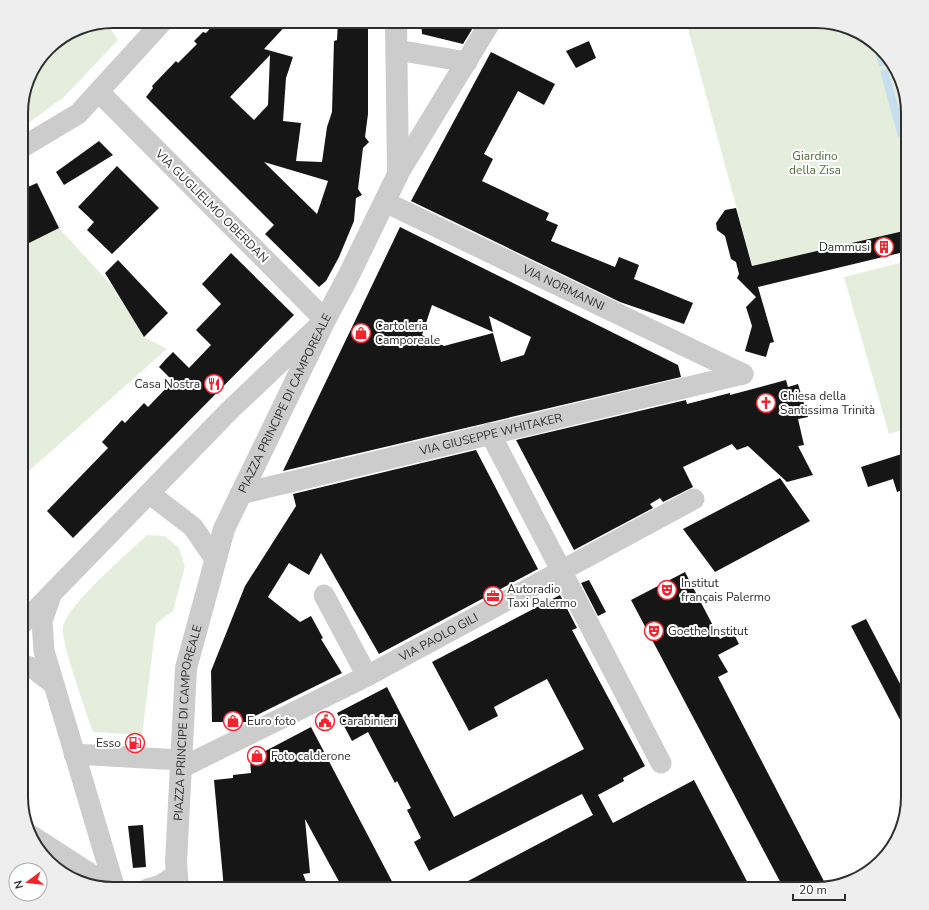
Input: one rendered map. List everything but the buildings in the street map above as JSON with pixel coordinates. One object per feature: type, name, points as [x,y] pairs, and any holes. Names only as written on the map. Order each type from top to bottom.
[{"type":"street","points":[[28,146],[78,114],[157,28]]},
{"type":"street","points":[[396,28],[398,174]]},
{"type":"street","points":[[325,320],[398,174],[487,28]]},
{"type":"street","points":[[397,50],[467,62]]},
{"type":"street","name":"VIA GUGLIELMO OBERDAN","points":[[99,92],[325,320]]},
{"type":"street","name":"VIA NORMANNI","points":[[385,202],[742,374]]},
{"type":"street","name":"PIAZZA PRINCIPE DI CAMPOREALE","points":[[28,618],[230,411],[325,320]]},
{"type":"street","name":"PIAZZA PRINCIPE DI CAMPOREALE","points":[[177,882],[176,862],[186,668],[224,529],[325,320]]},
{"type":"street","name":"VIA GIUSEPPE WHITAKER","points":[[240,494],[490,433],[742,374]]},
{"type":"street","points":[[490,433],[660,763]]},
{"type":"street","points":[[150,494],[193,527],[215,560]]},
{"type":"street","name":"VIA PAOLO GILI","points":[[181,764],[367,676],[562,572],[694,498]]},
{"type":"street","name":"PIAZZA PRINCIPE DI CAMPOREALE","points":[[52,594],[42,621],[44,651],[52,683],[112,882]]},
{"type":"street","points":[[324,595],[367,676]]},
{"type":"street","points":[[28,666],[33,668],[52,683]]},
{"type":"street","points":[[74,754],[181,764]]},
{"type":"street","name":"PIAZZA PRINCIPE DI CAMPOREALE","points":[[42,843],[101,881]]},
{"type":"green space","points":[[110,28],[118,40],[64,97],[28,123],[28,108],[31,91],[39,71],[46,61],[53,53],[71,39],[86,33]]},
{"type":"green space","name":"Giardino della Zisa","points":[[688,28],[821,28],[838,31],[853,37],[863,42],[875,52],[879,67],[886,65],[890,71],[898,91],[900,102],[901,117],[888,69],[880,72],[901,130],[901,253],[758,287]]},
{"type":"green space","points":[[59,228],[113,287],[144,337],[167,349],[28,472],[28,241]]},
{"type":"green space","points":[[901,263],[901,430],[889,434],[844,277]]},
{"type":"green space","points":[[147,535],[165,536],[179,548],[185,566],[173,611],[156,624],[142,735],[93,732],[70,661],[63,635],[63,627],[67,617],[86,593]]},
{"type":"water","points":[[875,52],[886,65],[879,67]]},
{"type":"water","points":[[888,69],[901,116],[901,136],[898,137],[880,71]]},
{"type":"place","name":"Dammusi","points":[[884,247]]},
{"type":"place","name":"Cartoleria Camporeale","points":[[361,333]]},
{"type":"place","name":"Casa Nostra","points":[[214,384]]},
{"type":"place","name":"Chiesa della Santissima Trinità","points":[[766,403]]},
{"type":"place","name":"Institut français Palermo","points":[[667,590]]},
{"type":"place","name":"Autoradio Taxi Palermo","points":[[493,596]]},
{"type":"place","name":"Goethe Institut","points":[[654,631]]},
{"type":"place","name":"Euro foto","points":[[233,721]]},
{"type":"place","name":"Carabinieri","points":[[325,721]]},
{"type":"place","name":"Esso","points":[[135,743]]},
{"type":"place","name":"Foto calderone","points":[[257,756]]}]
